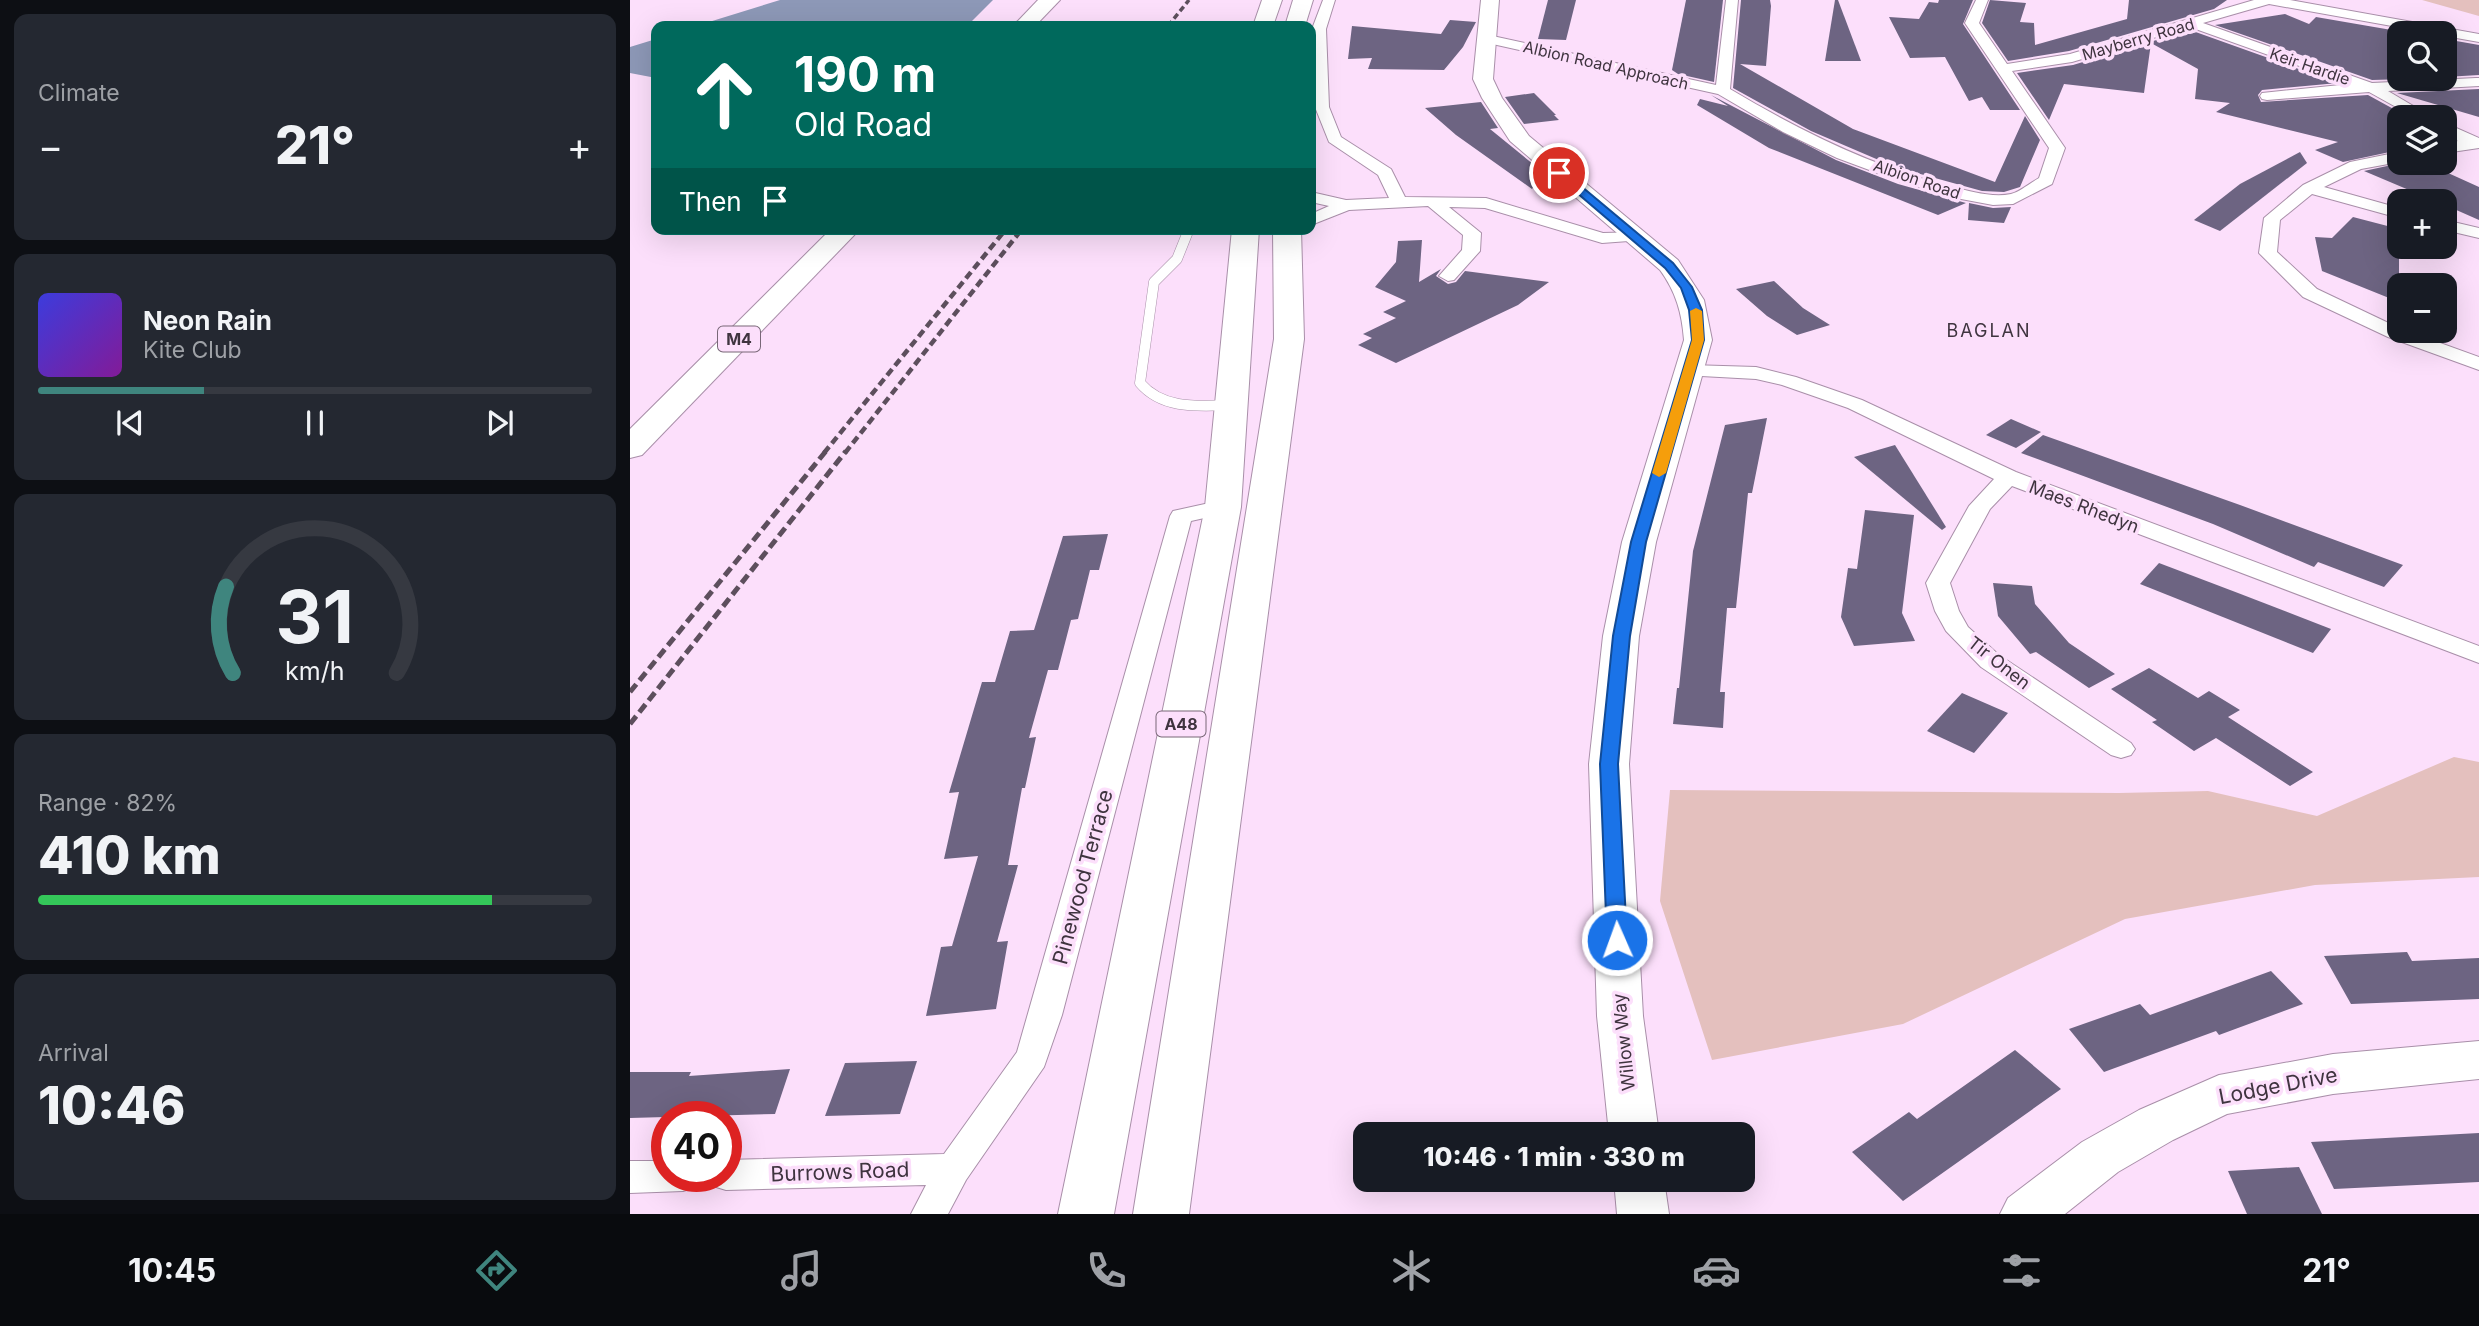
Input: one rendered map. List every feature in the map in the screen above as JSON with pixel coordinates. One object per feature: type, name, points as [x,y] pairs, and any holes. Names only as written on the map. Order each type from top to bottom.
[{"type":"main road","points":[[1265,21],[1272,0]]},
{"type":"main road","points":[[1297,21],[1303,0]]},
{"type":"main road","points":[[1031,21],[1058,4]]},
{"type":"main road","points":[[1050,21],[1058,4]]},
{"type":"main road","name":"M4","points":[[630,410],[809,235]]},
{"type":"main road","name":"M4","points":[[630,448],[841,235]]},
{"type":"main road","name":"A48","points":[[1086,1214],[1223,507],[1246,235]]},
{"type":"main road","name":"A48","points":[[1161,1214],[1289,339],[1294,235]]},
{"type":"street","points":[[1329,0],[1319,29],[1322,107],[1334,139],[1385,172],[1399,201]]},
{"type":"street","name":"Willow Way","points":[[1490,0],[1483,79],[1492,98],[1521,141],[1669,265],[1686,287],[1696,310],[1698,340],[1639,542],[1621,636],[1609,764],[1620,1016],[1633,1122]]},
{"type":"street","points":[[1723,91],[1732,0]]},
{"type":"street","name":"Albion Road","points":[[1723,91],[1800,136],[1884,169],[1955,194],[1987,200],[2014,198],[2046,181],[2057,148],[1972,23],[1982,0]]},
{"type":"street","points":[[2269,0],[2479,38]]},
{"type":"street","name":"Mayberry Road","points":[[2005,68],[2072,58],[2269,0]]},
{"type":"street","name":"Keir Hardie","points":[[2190,23],[2371,87],[2403,105]]},
{"type":"street","name":"Albion Road Approach","points":[[1488,39],[1723,91]]},
{"type":"street","points":[[2267,96],[2476,82]]},
{"type":"street","points":[[2457,134],[2476,143]]},
{"type":"street","points":[[2457,146],[2476,143]]},
{"type":"street","points":[[2387,159],[2357,164],[2309,188],[2272,218],[2268,253],[2310,293],[2395,333],[2479,364]]},
{"type":"street","points":[[2309,188],[2387,210]]},
{"type":"street","points":[[1316,198],[1346,205],[1399,201],[1486,203],[1602,238],[1636,236]]},
{"type":"street","points":[[1432,201],[1472,233],[1471,251],[1448,276]]},
{"type":"street","points":[[1316,218],[1346,205]]},
{"type":"street","points":[[2457,228],[2479,233]]},
{"type":"street","name":"Maes Rhedyn","points":[[1690,371],[1744,372],[1789,381],[1855,404],[2008,477],[2479,655]]},
{"type":"street","name":"Tir Onen","points":[[2008,477],[1980,506],[1943,571],[1938,583],[1947,611],[1958,631],[1990,661],[2120,749]]},
{"type":"street","name":"Pinewood Terrace","points":[[929,1214],[953,1169],[1032,1057],[1181,516],[1223,507]]},
{"type":"street","name":"Lodge Drive","points":[[2026,1214],[2100,1157],[2155,1125],[2219,1095],[2333,1074],[2479,1060]]},
{"type":"street","name":"Burrows Road","points":[[742,1175],[953,1169]]},
{"type":"street","points":[[630,1177],[651,1177]]},
{"type":"street","points":[[1640,1192],[1643,1214]]},
{"type":"lane","points":[[1187,235],[1177,259],[1154,282],[1140,383],[1144,390],[1177,404],[1232,405]]},
{"type":"shaded area","points":[[2422,0],[2479,0],[2479,16]]},
{"type":"shaded area","points":[[2454,757],[2479,762],[2479,877],[2315,885],[2125,919],[1903,1024],[1712,1060],[1660,901],[1670,790],[2119,793],[2208,791],[2317,816]]},
{"type":"water","points":[[780,0],[993,0],[972,21],[712,21]]},
{"type":"water","points":[[651,41],[651,77],[630,73],[630,47]]},
{"type":"building","points":[[1548,0],[1576,0],[1566,40],[1538,39]]},
{"type":"building","points":[[1686,0],[1723,0],[1714,82],[1678,74],[1672,70]]},
{"type":"building","points":[[1741,0],[1770,0],[1771,6],[1766,66],[1740,64],[1853,129],[1995,182],[2025,116],[2040,140],[2020,187],[2004,192],[1982,191],[1895,167],[1811,131],[1733,88]]},
{"type":"building","points":[[1835,0],[1838,0],[1861,61],[1825,61]]},
{"type":"building","points":[[1939,0],[1973,0],[1963,24],[2020,110],[1990,110],[1982,97],[1969,101],[1945,57],[1910,58],[1889,17],[1919,19],[1929,2],[1938,3]]},
{"type":"building","points":[[1990,0],[2026,3],[2020,22],[2034,23],[2035,45],[2127,19],[2129,0],[2227,0],[2214,9],[2069,51],[2008,61],[1982,23]]},
{"type":"building","points":[[2285,14],[2309,24],[2316,17],[2387,29],[2387,80],[2372,80],[2215,25]]},
{"type":"building","points":[[1450,20],[1476,22],[1463,47],[1444,70],[1368,69],[1372,58],[1348,59],[1352,26],[1441,34]]},
{"type":"building","points":[[2190,30],[2338,83],[2262,90],[2258,95],[2261,102],[2368,95],[2387,105],[2387,153],[2343,162],[2315,150],[2338,142],[2216,112],[2230,103],[2195,99],[2198,69],[2151,43],[2144,93],[2064,84],[2049,120],[2017,73],[2073,65]]},
{"type":"building","points":[[2457,41],[2479,45],[2479,75],[2457,76]]},
{"type":"building","points":[[2479,89],[2479,117],[2457,111],[2457,105],[2438,105],[2397,93],[2457,91]]},
{"type":"building","points":[[1534,93],[1559,120],[1524,124],[1505,97]]},
{"type":"building","points":[[1711,95],[1836,160],[1898,184],[1966,203],[1938,215],[1769,148],[1697,105],[1700,99],[1728,106]]},
{"type":"building","points":[[1481,102],[1498,128],[1490,129],[1544,173],[1532,189],[1456,135],[1425,108]]},
{"type":"building","points":[[2300,152],[2307,163],[2220,231],[2194,220],[2240,184]]},
{"type":"building","points":[[2387,166],[2387,175],[2452,175],[2479,187],[2479,220],[2457,210],[2457,189],[2407,189],[2364,171]]},
{"type":"building","points":[[1969,203],[1993,208],[2011,207],[2004,223],[1968,220]]},
{"type":"building","points":[[2353,217],[2387,226],[2387,259],[2399,259],[2399,273],[2387,273],[2387,297],[2322,271],[2315,237],[2332,238]]},
{"type":"building","points":[[1422,240],[1419,282],[1441,269],[1436,276],[1448,284],[1456,282],[1465,271],[1549,282],[1518,305],[1396,363],[1358,345],[1372,338],[1363,334],[1396,318],[1383,312],[1406,301],[1375,287],[1396,262],[1398,241]]},
{"type":"building","points":[[1774,281],[1803,308],[1830,325],[1797,335],[1767,316],[1736,289]]},
{"type":"building","points":[[1767,418],[1752,493],[1748,493],[1736,608],[1727,608],[1720,692],[1725,692],[1723,728],[1673,724],[1693,551],[1725,425]]},
{"type":"building","points":[[2011,419],[2041,432],[2016,448],[1986,435]]},
{"type":"building","points":[[2043,435],[2403,565],[2384,587],[2318,562],[2314,567],[2213,524],[2021,453]]},
{"type":"building","points":[[1895,445],[1946,527],[1942,530],[1854,457]]},
{"type":"building","points":[[1865,510],[1914,515],[1902,613],[1915,641],[1854,646],[1841,617],[1848,568],[1857,569]]},
{"type":"building","points":[[1108,534],[1099,570],[1090,570],[1078,619],[1071,620],[1058,670],[1048,670],[1029,738],[1036,737],[1025,788],[1022,788],[1008,865],[1018,865],[997,942],[1008,941],[996,1009],[926,1016],[941,947],[952,946],[978,856],[944,859],[959,792],[949,793],[982,682],[995,682],[1010,631],[1034,630],[1063,536]]},
{"type":"building","points":[[2159,563],[2331,629],[2313,653],[2140,584]]},
{"type":"building","points":[[1993,583],[2032,586],[2035,604],[2069,643],[2115,674],[2089,688],[2036,652],[2030,654],[1998,616]]},
{"type":"building","points":[[2149,668],[2198,698],[2209,691],[2240,710],[2228,717],[2313,772],[2290,786],[2216,738],[2194,751],[2152,722],[2157,720],[2111,689]]},
{"type":"building","points":[[1962,693],[2008,713],[1974,753],[1927,731]]},
{"type":"building","points":[[2407,952],[2412,961],[2479,958],[2479,999],[2351,1004],[2324,956]]},
{"type":"building","points":[[2271,971],[2303,1004],[2219,1035],[2216,1031],[2104,1072],[2069,1029],[2140,1004],[2150,1015]]},
{"type":"building","points":[[2015,1050],[2061,1089],[1903,1201],[1852,1152],[1909,1112],[1917,1119]]},
{"type":"building","points":[[917,1061],[900,1114],[825,1116],[845,1063]]},
{"type":"building","points":[[790,1069],[775,1114],[742,1115],[742,1101],[651,1101],[651,1117],[630,1118],[630,1072],[691,1072],[689,1076]]},
{"type":"building","points":[[2479,1133],[2479,1182],[2334,1189],[2311,1142]]},
{"type":"building","points":[[2299,1167],[2322,1214],[2247,1214],[2228,1171]]},
{"type":"railway","points":[[1172,21],[1189,0]]},
{"type":"railway","points":[[824,453],[1001,235]]},
{"type":"railway","points":[[845,453],[1017,235]]},
{"type":"railway","points":[[630,692],[826,451]]},
{"type":"railway","points":[[630,724],[846,451]]},
{"type":"slow traffic","points":[[1659,473],[1698,340],[1696,311]]},
{"type":"district","name":"BAGLAN","points":[[1989,331]]},
{"type":"route","points":[[1559,173],[1669,265],[1686,287],[1696,310],[1698,340],[1639,542],[1621,636],[1609,764],[1617,940]]}]
